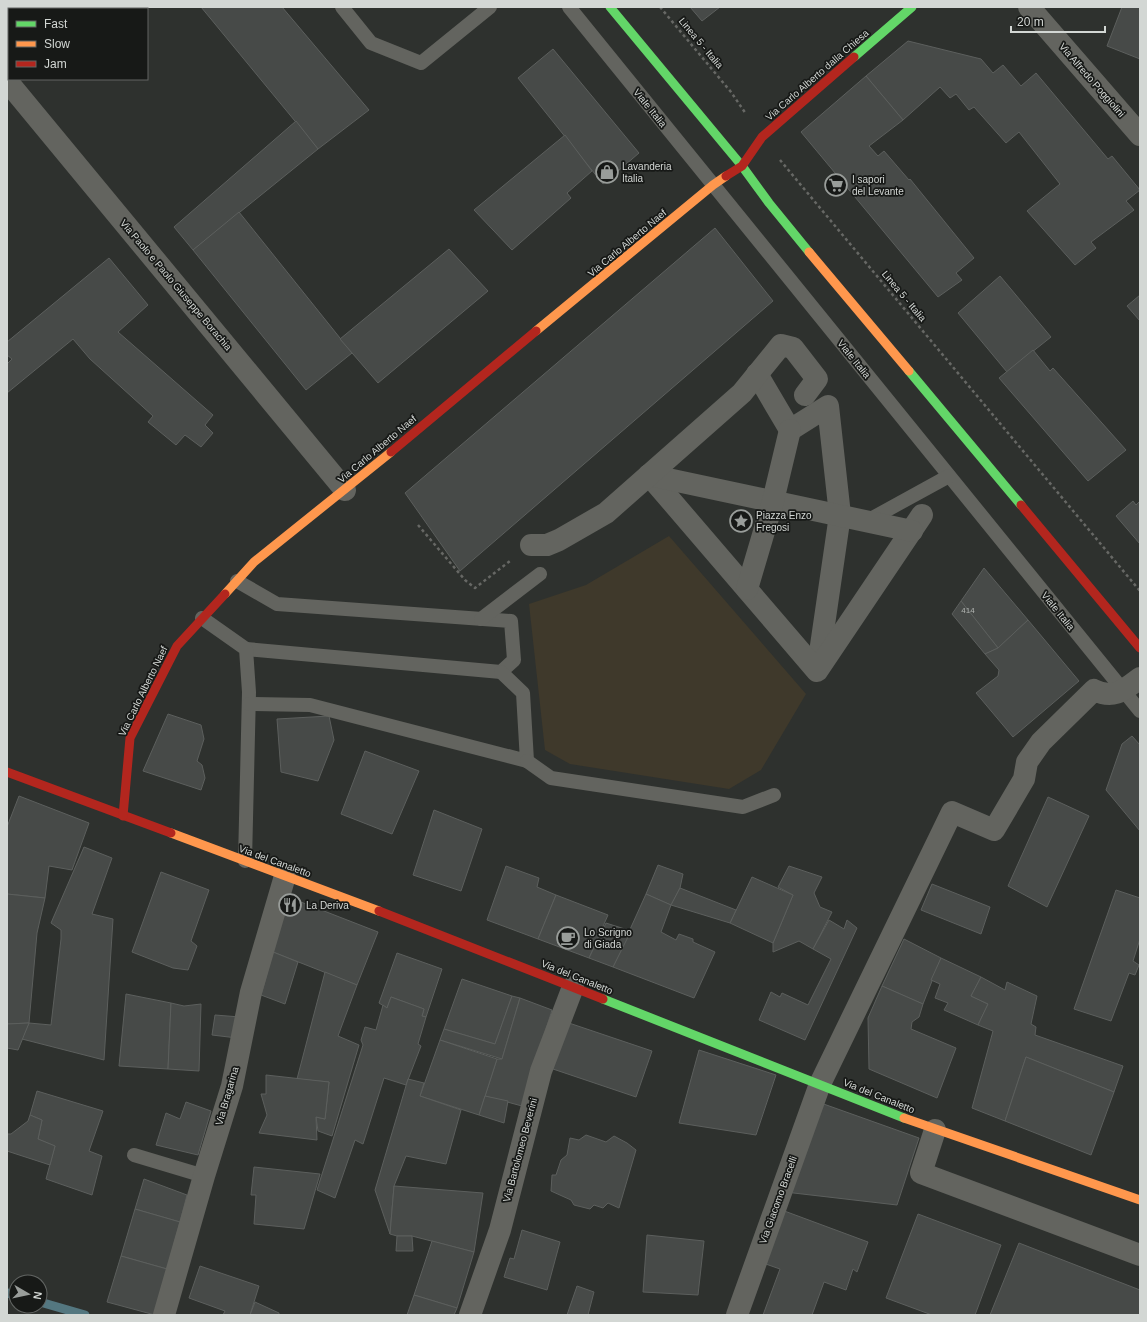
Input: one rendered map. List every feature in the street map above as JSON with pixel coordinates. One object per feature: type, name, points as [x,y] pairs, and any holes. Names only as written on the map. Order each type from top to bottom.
[{"type":"street","points":[[610,7],[742,166],[770,203],[847,297],[1140,648]]},
{"type":"street","name":"Via Carlo Alberto dalla Chiesa","points":[[742,166],[762,137],[912,7]]},
{"type":"street","name":"Via Alfredo Poggiolini","points":[[1028,7],[1140,135]]},
{"type":"street","name":"Via Paolo e Paolo Giuseppe Borachia","points":[[7,81],[345,490]]},
{"type":"street","name":"Via Carlo Alberto Naef","points":[[123,816],[130,738],[177,646],[254,562],[345,490],[713,185],[742,166]]},
{"type":"street","points":[[531,545],[547,545],[606,513],[742,392],[781,345],[793,348],[808,388],[823,409],[840,515],[817,671]]},
{"type":"street","points":[[747,589],[773,501],[790,430],[757,374]]},
{"type":"street","points":[[790,430],[823,409]]},
{"type":"street","points":[[649,475],[867,521],[917,523],[817,671]]},
{"type":"street","points":[[649,475],[817,671]]},
{"type":"street","points":[[1124,691],[1140,678]]},
{"type":"street","name":"Via Giacomo Bracelli","points":[[737,1315],[820,1084],[952,812],[994,830],[1024,779],[1027,762],[1041,742],[1094,690],[1105,696],[1124,691]]},
{"type":"street","name":"Via del Canaletto","points":[[7,772],[285,876],[573,987],[935,1130],[1140,1200]]},
{"type":"street","name":"Via Bragarina","points":[[164,1315],[204,1176],[232,1086],[251,992],[285,876]]},
{"type":"street","name":"Via Bartolomeo Beverini","points":[[470,1315],[500,1230],[541,1071],[573,987]]},
{"type":"street","points":[[935,1130],[920,1173],[1140,1256]]},
{"type":"lane","points":[[342,7],[371,43],[421,63],[490,7]]},
{"type":"lane","name":"Viale Italia","points":[[569,7],[1140,711]]},
{"type":"lane","points":[[867,521],[949,476]]},
{"type":"lane","points":[[482,619],[540,574]]},
{"type":"lane","points":[[237,581],[277,604],[511,621],[514,660],[501,672]]},
{"type":"lane","points":[[202,618],[246,649],[501,672],[523,693],[527,761]]},
{"type":"lane","points":[[245,861],[249,704],[246,649]]},
{"type":"lane","points":[[249,704],[310,705],[527,761],[551,778],[743,807],[774,795]]},
{"type":"lane","points":[[134,1155],[204,1176]]},
{"type":"path","name":"Linea 5 - Italia","points":[[660,7],[731,92],[762,137],[1140,591]]},
{"type":"path","points":[[418,524],[465,580],[475,588],[531,545]]},
{"type":"shaded area","points":[[669,536],[806,694],[761,770],[729,789],[570,764],[545,750],[529,604],[586,585]]},
{"type":"building","points":[[7,7],[41,7],[8,8],[8,10]]},
{"type":"building","points":[[201,7],[282,7],[369,110],[318,149]]},
{"type":"building","points":[[690,7],[720,7],[702,21]]},
{"type":"building","points":[[1122,7],[1140,7],[1140,59],[1107,46]]},
{"type":"building","points":[[908,41],[981,59],[993,73],[1003,65],[1021,86],[1036,73],[1108,159],[1112,156],[1140,190],[1126,201],[1134,210],[1091,242],[1096,248],[1075,265],[1027,211],[1060,184],[1019,132],[1006,143],[974,107],[969,110],[956,94],[950,98],[940,87],[903,120],[866,76]]},
{"type":"building","points":[[553,49],[639,153],[603,184],[518,78]]},
{"type":"building","points":[[866,76],[903,120],[869,146],[878,156],[884,151],[909,180],[910,179],[974,258],[956,273],[962,280],[938,297],[801,132]]},
{"type":"building","points":[[296,121],[318,149],[193,250],[174,227]]},
{"type":"building","points":[[565,135],[592,171],[567,193],[571,198],[512,250],[474,210]]},
{"type":"building","points":[[239,212],[352,353],[306,390],[193,250]]},
{"type":"building","points":[[715,228],[773,301],[460,571],[405,493]]},
{"type":"building","points":[[449,249],[488,291],[378,383],[340,339]]},
{"type":"building","points":[[109,258],[148,305],[118,332],[213,415],[205,425],[213,433],[201,447],[185,435],[176,445],[148,422],[153,416],[90,359],[73,339],[7,393],[7,364],[12,359],[7,355],[7,342]]},
{"type":"building","points":[[1000,276],[1051,337],[1007,372],[958,313]]},
{"type":"building","points":[[1140,295],[1140,321],[1127,306]]},
{"type":"building","points":[[1033,350],[1050,371],[1053,368],[1126,450],[1088,481],[999,378]]},
{"type":"building","points":[[1133,501],[1136,505],[1140,501],[1140,544],[1116,516]]},
{"type":"building","points":[[984,568],[1028,620],[998,648],[961,601]]},
{"type":"building","points":[[961,601],[998,648],[985,654],[952,614]]},
{"type":"building","points":[[1028,620],[1079,681],[1013,737],[976,693],[998,676],[999,670],[985,654],[998,648]]},
{"type":"building","points":[[168,714],[201,725],[204,739],[197,761],[202,765],[205,778],[201,790],[143,771]]},
{"type":"building","points":[[329,716],[334,740],[318,781],[281,772],[277,719]]},
{"type":"building","points":[[1132,736],[1140,745],[1140,831],[1106,790],[1122,744]]},
{"type":"building","points":[[365,751],[419,771],[392,834],[341,814]]},
{"type":"building","points":[[19,796],[89,823],[72,870],[49,866],[45,898],[7,894],[7,827]]},
{"type":"building","points":[[1048,797],[1089,816],[1047,907],[1008,886]]},
{"type":"building","points":[[434,810],[482,829],[461,891],[413,875]]},
{"type":"building","points":[[84,847],[112,858],[92,914],[113,919],[104,1060],[22,1039],[29,1023],[51,1025],[61,930],[51,923]]},
{"type":"building","points":[[658,865],[683,874],[680,888],[671,905],[646,894]]},
{"type":"building","points":[[506,866],[539,878],[537,887],[556,895],[538,939],[487,920]]},
{"type":"building","points":[[789,866],[822,877],[814,893],[820,907],[832,912],[813,949],[799,941],[773,952],[773,943],[793,895],[778,887]]},
{"type":"building","points":[[161,872],[209,890],[191,941],[197,946],[188,970],[173,968],[132,952]]},
{"type":"building","points":[[752,877],[793,895],[773,943],[730,923]]},
{"type":"building","points":[[932,884],[990,907],[981,934],[921,910]]},
{"type":"building","points":[[680,888],[736,910],[730,923],[671,905]]},
{"type":"building","points":[[1116,890],[1140,898],[1140,939],[1133,961],[1139,965],[1135,975],[1129,973],[1111,1021],[1074,1009]]},
{"type":"building","points":[[7,894],[45,898],[37,933],[29,1023],[7,1024]]},
{"type":"building","points":[[646,894],[671,905],[661,932],[676,940],[679,934],[693,939],[693,942],[715,952],[694,998],[613,967]]},
{"type":"building","points":[[556,895],[608,915],[589,958],[538,939]]},
{"type":"building","points":[[288,897],[378,932],[357,985],[268,950]]},
{"type":"building","points":[[829,920],[844,929],[847,920],[857,928],[805,1040],[759,1020],[771,992],[780,997],[782,993],[808,1005],[831,959],[813,949]]},
{"type":"building","points":[[606,923],[631,931],[613,967],[589,958]]},
{"type":"building","points":[[904,939],[941,958],[923,1004],[882,986]]},
{"type":"building","points":[[273,952],[298,962],[285,1004],[261,995]]},
{"type":"building","points":[[397,953],[442,969],[426,1017],[422,1016],[424,1009],[391,997],[387,1008],[379,1003]]},
{"type":"building","points":[[941,958],[981,977],[971,996],[988,1004],[978,1025],[944,1010],[948,1003],[935,998],[940,984],[931,980]]},
{"type":"building","points":[[325,972],[357,985],[338,1036],[359,1045],[332,1136],[318,1131],[316,1117],[325,1119],[329,1082],[297,1079]]},
{"type":"building","points":[[981,977],[1005,990],[1007,982],[1037,996],[1031,1024],[1036,1027],[1035,1035],[1123,1066],[1114,1092],[1026,1057],[1005,1121],[972,1108],[993,1031],[978,1025],[988,1004],[971,996]]},
{"type":"building","points":[[462,979],[512,996],[495,1044],[444,1029]]},
{"type":"building","points":[[882,986],[923,1004],[919,1017],[912,1022],[911,1029],[956,1048],[937,1098],[869,1069],[868,1018]]},
{"type":"building","points":[[126,994],[171,1003],[168,1069],[119,1066]]},
{"type":"building","points":[[512,996],[520,998],[502,1059],[440,1040],[444,1029],[495,1044]]},
{"type":"building","points":[[391,997],[424,1009],[422,1016],[426,1017],[418,1044],[421,1046],[406,1085],[384,1078],[363,1144],[355,1140],[335,1198],[317,1190],[363,1045],[361,1040],[365,1027],[376,1030],[383,1005],[387,1008]]},
{"type":"building","points":[[520,998],[552,1010],[522,1106],[485,1096],[497,1059],[502,1059]]},
{"type":"building","points":[[171,1003],[184,1006],[201,1004],[199,1071],[168,1069]]},
{"type":"building","points":[[215,1015],[240,1017],[237,1038],[212,1035]]},
{"type":"building","points":[[563,1021],[652,1051],[636,1097],[547,1067]]},
{"type":"building","points":[[29,1023],[18,1050],[7,1048],[7,1024]]},
{"type":"building","points":[[440,1040],[497,1059],[479,1115],[420,1096]]},
{"type":"building","points":[[699,1050],[776,1075],[756,1135],[679,1123]]},
{"type":"building","points":[[1026,1057],[1114,1092],[1091,1155],[1005,1121]]},
{"type":"building","points":[[266,1075],[329,1082],[325,1119],[316,1117],[317,1140],[259,1133],[267,1115],[261,1094],[266,1094]]},
{"type":"building","points":[[408,1079],[424,1083],[420,1096],[461,1110],[446,1164],[406,1156],[394,1186],[390,1234],[375,1190]]},
{"type":"building","points":[[37,1091],[103,1111],[89,1151],[102,1156],[92,1195],[46,1179],[55,1146],[38,1139],[42,1120],[30,1115]]},
{"type":"building","points":[[485,1096],[508,1101],[504,1123],[479,1115]]},
{"type":"building","points":[[186,1102],[211,1111],[198,1155],[156,1145],[166,1113],[180,1119]]},
{"type":"building","points":[[818,1102],[919,1138],[897,1205],[785,1192]]},
{"type":"building","points":[[30,1115],[42,1120],[38,1139],[55,1146],[50,1165],[7,1151],[7,1134],[11,1134],[28,1121]]},
{"type":"building","points":[[586,1135],[606,1142],[614,1136],[636,1150],[619,1208],[608,1203],[603,1208],[594,1205],[590,1209],[574,1205],[571,1200],[551,1191],[552,1175],[556,1175],[561,1160],[567,1155],[570,1138],[579,1140]]},
{"type":"building","points":[[254,1167],[320,1174],[304,1229],[254,1224],[256,1195],[251,1195]]},
{"type":"building","points":[[144,1179],[187,1195],[180,1222],[135,1209]]},
{"type":"building","points":[[394,1186],[483,1193],[474,1252],[412,1236],[397,1236],[390,1234]]},
{"type":"building","points":[[135,1209],[180,1222],[167,1269],[121,1256]]},
{"type":"building","points":[[779,1209],[868,1242],[857,1272],[853,1269],[846,1290],[824,1282],[812,1315],[763,1315],[780,1269],[760,1262]]},
{"type":"building","points":[[918,1214],[1001,1245],[975,1315],[932,1315],[886,1298]]},
{"type":"building","points":[[522,1230],[560,1242],[547,1290],[504,1277],[510,1258],[514,1259]]},
{"type":"building","points":[[647,1235],[704,1241],[698,1295],[643,1292]]},
{"type":"building","points":[[397,1236],[412,1236],[413,1251],[396,1251]]},
{"type":"building","points":[[432,1241],[474,1252],[457,1308],[414,1295]]},
{"type":"building","points":[[1019,1243],[1140,1290],[1140,1315],[990,1315]]},
{"type":"building","points":[[121,1256],[167,1269],[155,1315],[107,1302]]},
{"type":"building","points":[[200,1266],[259,1286],[250,1315],[223,1315],[225,1311],[189,1298]]},
{"type":"building","points":[[577,1286],[594,1292],[588,1315],[567,1315]]},
{"type":"building","points":[[414,1295],[457,1308],[454,1315],[407,1315]]},
{"type":"building","points":[[255,1302],[279,1313],[279,1315],[250,1315]]},
{"type":"waterway","points":[[48,1304],[85,1315]]},
{"type":"traffic: fast","points":[[610,7],[742,166],[769,203],[809,252]]},
{"type":"traffic: fast","points":[[854,57],[912,7]]},
{"type":"traffic: fast","points":[[909,371],[1021,505]]},
{"type":"traffic: fast","points":[[603,999],[904,1118]]},
{"type":"traffic: slow","points":[[536,331],[713,185],[726,176]]},
{"type":"traffic: slow","points":[[809,252],[909,371]]},
{"type":"traffic: slow","points":[[225,594],[254,562],[391,452]]},
{"type":"traffic: slow","points":[[171,833],[379,911]]},
{"type":"traffic: slow","points":[[904,1118],[1140,1200]]},
{"type":"traffic: jam","points":[[726,176],[742,166],[762,137],[854,57]]},
{"type":"traffic: jam","points":[[391,452],[536,331]]},
{"type":"traffic: jam","points":[[1021,505],[1140,648]]},
{"type":"traffic: jam","points":[[123,816],[130,738],[177,646],[225,594]]},
{"type":"traffic: jam","points":[[7,772],[171,833]]},
{"type":"traffic: jam","points":[[379,911],[603,999]]},
{"type":"place","name":"Lavanderia Italia","points":[[607,172]]},
{"type":"place","name":"I sapori del Levante","points":[[836,185]]},
{"type":"place","name":"Piazza Enzo Fregosi","points":[[741,521]]},
{"type":"place","name":"La Deriva","points":[[290,905]]},
{"type":"place","name":"Lo Scrigno di Giada","points":[[568,938]]}]
